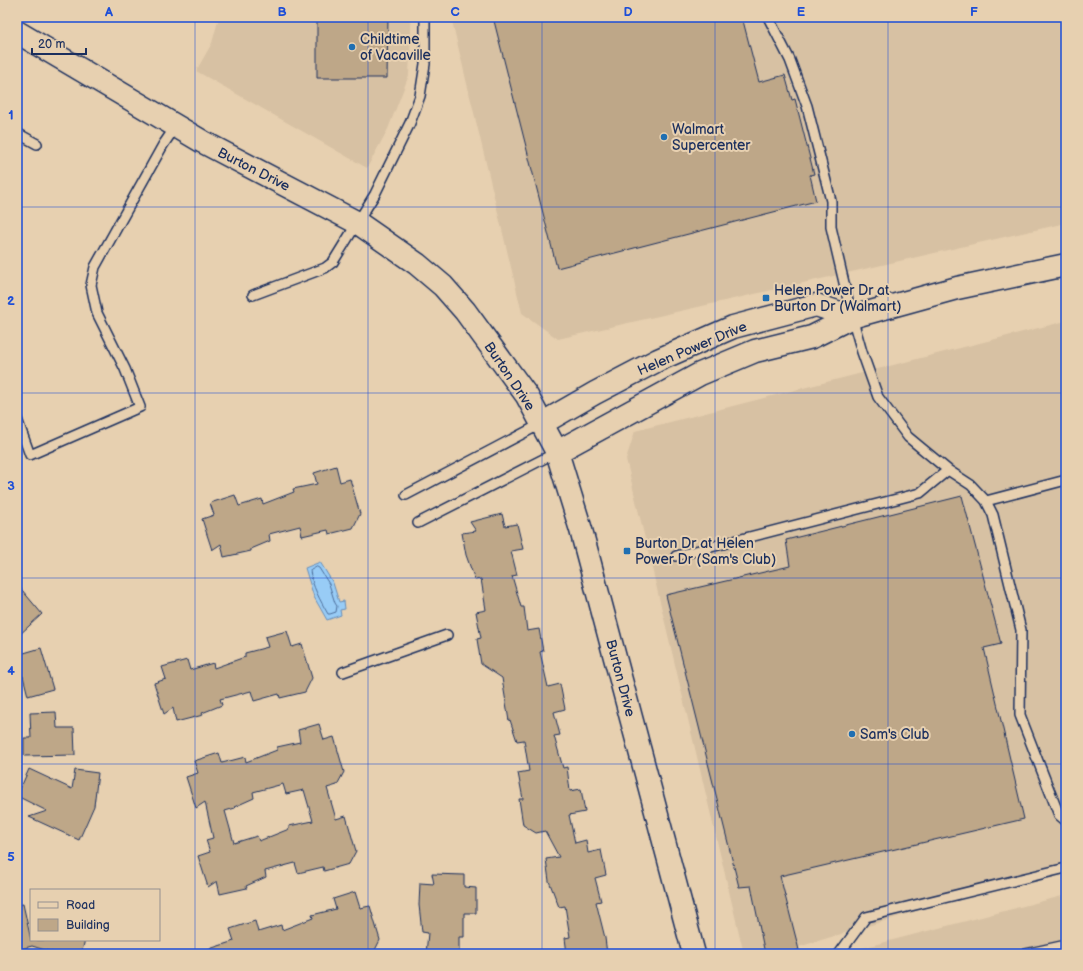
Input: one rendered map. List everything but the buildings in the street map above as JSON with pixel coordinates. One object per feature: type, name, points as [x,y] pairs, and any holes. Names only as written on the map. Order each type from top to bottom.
[{"type":"street","name":"Burton Drive","points":[[17,32],[203,142],[358,223],[417,264],[443,286],[465,311],[527,396],[557,452],[581,530],[694,954]]},
{"type":"street","name":"Helen Power Drive","points":[[557,452],[700,374],[755,351],[812,338],[852,317],[957,288],[1066,265]]},
{"type":"street","name":"Helen Power Drive","points":[[541,424],[595,392],[658,360],[733,327],[816,305],[852,317]]},
{"type":"lane","points":[[253,295],[325,268],[333,262],[358,223],[375,194],[410,123],[420,96],[426,64],[425,17]]},
{"type":"lane","points":[[768,17],[790,60],[807,106],[831,201],[831,227],[852,317],[862,352],[878,397],[908,437],[948,470],[971,485],[986,501],[994,515],[1020,630],[1020,716],[1059,815],[1066,821]]},
{"type":"lane","points":[[17,419],[30,455],[140,407],[125,369],[97,313],[91,285],[95,267],[163,145],[176,126]]},
{"type":"lane","points":[[17,133],[36,144]]},
{"type":"lane","points":[[406,495],[541,424]]},
{"type":"lane","points":[[418,523],[557,452]]},
{"type":"lane","points":[[676,556],[920,493],[948,470]]},
{"type":"lane","points":[[986,501],[1066,480]]},
{"type":"lane","points":[[343,672],[447,635]]},
{"type":"lane","points":[[839,954],[866,917],[1066,868]]},
{"type":"lane","points":[[1025,954],[1066,945]]},
{"type":"shaded area","points":[[219,17],[410,17],[411,32],[409,75],[388,129],[367,168],[196,71],[212,43]]},
{"type":"shaded area","points":[[451,17],[1066,17],[1066,223],[558,339],[522,313]]},
{"type":"shaded area","points":[[1066,321],[1066,866],[775,954],[744,954],[626,459],[635,431]]},
{"type":"shaded area","points":[[1066,895],[1066,954],[839,954]]},
{"type":"water","points":[[320,562],[333,583],[339,602],[344,601],[345,609],[340,610],[341,615],[327,620],[314,597],[305,568]]},
{"type":"place","name":"Childtime of Vacaville","points":[[352,47]]},
{"type":"place","name":"Walmart Supercenter","points":[[664,137]]},
{"type":"place","name":"Helen Power Dr at Burton Dr (Walmart)","points":[[766,298]]},
{"type":"place","name":"Burton Dr at Helen Power Dr (Sam's Club)","points":[[627,551]]},
{"type":"place","name":"Sam's Club","points":[[852,734]]}]
